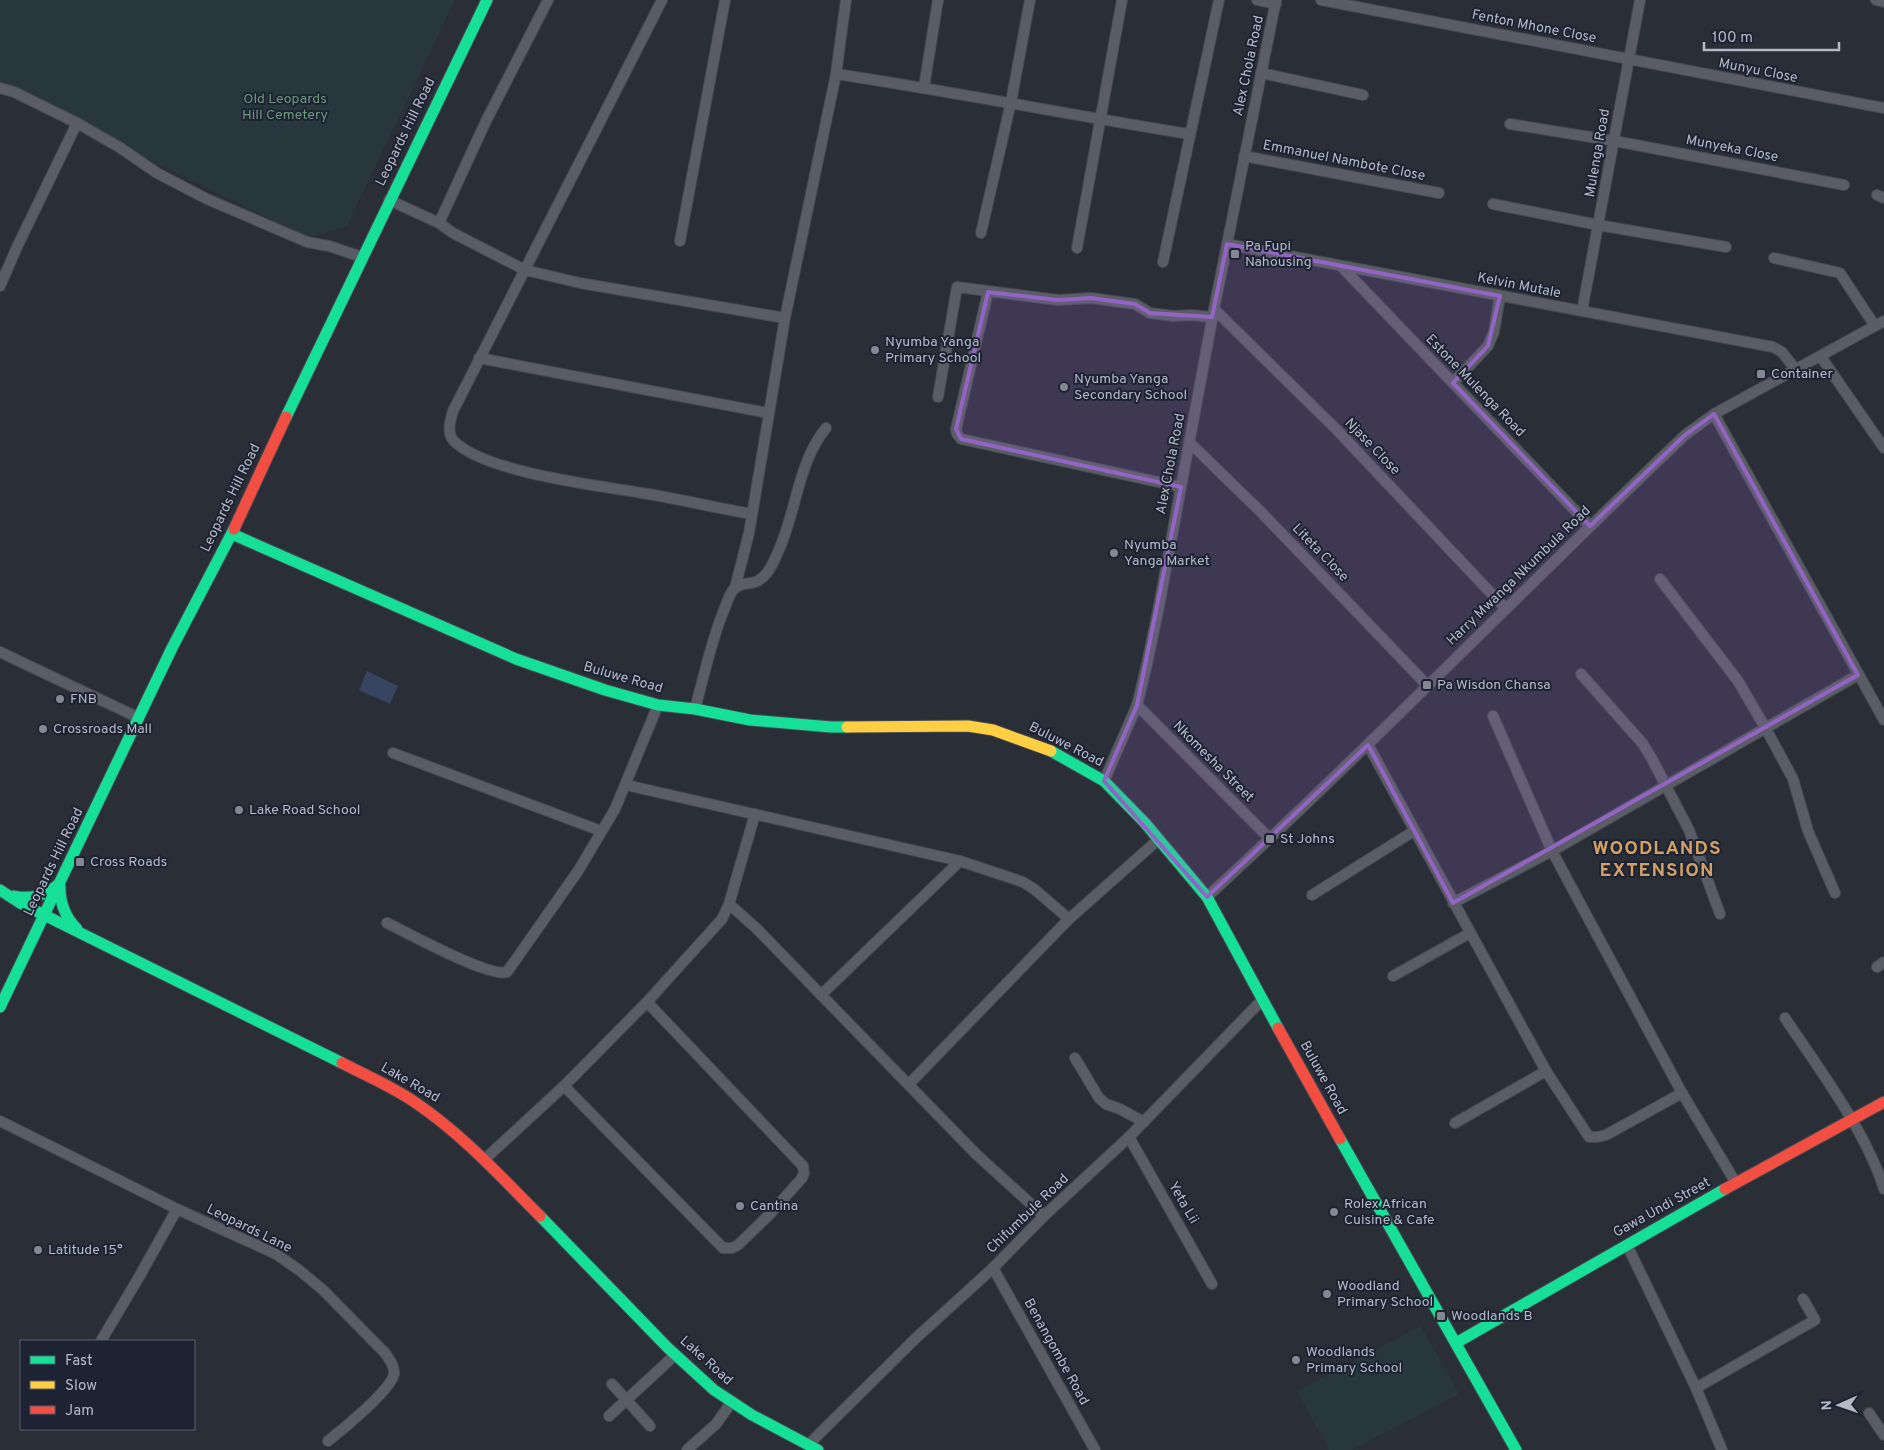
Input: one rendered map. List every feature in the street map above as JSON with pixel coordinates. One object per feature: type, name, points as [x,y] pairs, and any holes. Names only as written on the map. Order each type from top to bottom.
[{"type":"main road","name":"Leopards Hill Road","points":[[0,1007],[46,915],[172,648],[232,534],[389,200],[487,0]]},
{"type":"main road","name":"Buluwe Road","points":[[232,534],[516,659],[605,690],[658,705],[695,709],[750,720],[831,726],[938,725],[968,726],[985,729],[1030,742],[1051,751],[1104,781],[1159,839],[1207,896],[1262,1000],[1516,1450]]},
{"type":"main road","points":[[4,892],[22,899],[37,898],[50,892],[61,883]]},
{"type":"main road","points":[[61,883],[61,906],[66,916],[81,933]]},
{"type":"main road","name":"Lake Road","points":[[4,892],[20,904],[46,915],[396,1090],[433,1112],[485,1159],[674,1354],[731,1403],[814,1447]]},
{"type":"main road","points":[[20,904],[27,910],[34,928],[31,946]]},
{"type":"main road","points":[[31,946],[50,931],[69,927]]},
{"type":"main road","name":"Gawa Undi Street","points":[[1456,1343],[1736,1183],[1884,1102]]},
{"type":"street","points":[[439,224],[486,121],[548,0]]},
{"type":"street","points":[[662,0],[453,411],[449,424],[450,436],[454,442],[466,451],[519,470],[752,514]]},
{"type":"street","points":[[680,241],[725,0]]},
{"type":"street","points":[[695,709],[717,628],[735,588],[752,514],[785,318],[836,74],[846,0]]},
{"type":"street","points":[[924,87],[938,0]]},
{"type":"street","points":[[981,234],[1030,0]]},
{"type":"street","points":[[1076,248],[1122,0]]},
{"type":"street","points":[[1164,262],[1189,134],[1219,0]]},
{"type":"street","points":[[1257,0],[1276,2]]},
{"type":"street","name":"Fenton Mhone Close","points":[[1321,0],[1628,60]]},
{"type":"street","name":"Mulenga Road","points":[[1582,311],[1640,0]]},
{"type":"street","points":[[1876,0],[1884,2]]},
{"type":"street","name":"Alex Chola Road","points":[[1104,781],[1137,705],[1158,612],[1213,313],[1276,2]]},
{"type":"street","name":"Munyu Close","points":[[1628,60],[1884,108]]},
{"type":"street","points":[[1261,73],[1363,95]]},
{"type":"street","points":[[836,74],[924,87],[1101,120],[1189,134]]},
{"type":"street","points":[[0,88],[14,92],[77,123],[119,147],[150,169],[207,199],[307,242],[329,246],[362,257]]},
{"type":"street","points":[[0,286],[17,246],[77,123]]},
{"type":"street","name":"Munyeka Close","points":[[1510,124],[1615,141],[1844,186]]},
{"type":"street","name":"Emmanuel Nambote Close","points":[[1244,156],[1439,193]]},
{"type":"street","points":[[389,200],[439,224],[525,270],[580,283],[785,318]]},
{"type":"street","points":[[1493,204],[1726,248]]},
{"type":"street","name":"Kelvin Mutale","points":[[1227,244],[1773,347],[1782,352],[1796,370]]},
{"type":"street","points":[[1774,258],[1840,273],[1879,324]]},
{"type":"street","name":"Estone Mulenga Road","points":[[1340,266],[1590,526]]},
{"type":"street","points":[[938,396],[958,287],[1058,300],[1091,298],[1135,304],[1150,313],[1174,316],[1213,313]]},
{"type":"street","points":[[988,292],[956,429],[961,439],[1181,487]]},
{"type":"street","points":[[1452,383],[1488,346],[1494,332],[1500,296]]},
{"type":"street","name":"Njase Close","points":[[1213,313],[1337,430],[1506,609]]},
{"type":"street","name":"Harry Mwanga Nkumbula Road","points":[[1207,896],[1270,839],[1368,745],[1427,685],[1685,435],[1714,414],[1879,324]]},
{"type":"street","points":[[1821,357],[1884,448]]},
{"type":"street","points":[[480,358],[768,413]]},
{"type":"street","points":[[1714,414],[1884,720]]},
{"type":"street","points":[[735,588],[759,580],[772,565],[784,538],[807,460],[817,439],[826,428]]},
{"type":"street","name":"Liteta Close","points":[[1190,443],[1260,511],[1427,685]]},
{"type":"street","points":[[1660,579],[1738,681],[1766,729],[1793,779],[1808,831],[1835,893]]},
{"type":"street","points":[[0,652],[139,718]]},
{"type":"street","points":[[1582,674],[1643,744],[1667,786],[1688,830],[1720,914]]},
{"type":"street","points":[[1453,903],[1552,851],[1858,675]]},
{"type":"street","points":[[387,923],[492,972],[507,972],[578,871],[615,809],[658,705]]},
{"type":"street","name":"Nkomesha Street","points":[[1137,705],[1270,839]]},
{"type":"street","points":[[1493,716],[1552,851],[1682,1093],[1736,1183]]},
{"type":"street","points":[[1368,745],[1546,1071],[1590,1138],[1606,1135],[1682,1093]]},
{"type":"street","points":[[393,753],[601,831]]},
{"type":"street","points":[[626,785],[960,861],[1023,882],[1069,919]]},
{"type":"street","points":[[485,1159],[564,1086],[647,1002],[722,919],[729,904],[755,814]]},
{"type":"street","points":[[1312,895],[1414,830]]},
{"type":"street","points":[[909,1084],[1069,919],[1159,839]]},
{"type":"street","points":[[821,995],[960,861]]},
{"type":"street","points":[[729,904],[756,928],[976,1154],[1044,1216]]},
{"type":"street","points":[[1393,976],[1470,933]]},
{"type":"street","name":"Chifumbule Road","points":[[814,1447],[916,1338],[993,1268],[1044,1216],[1129,1137],[1262,1000]]},
{"type":"street","points":[[564,1086],[723,1248],[732,1248],[738,1245],[769,1215],[802,1178],[804,1173],[803,1166],[647,1002]]},
{"type":"street","points":[[1785,1018],[1851,1120],[1875,1164],[1884,1189]]},
{"type":"street","points":[[1075,1058],[1098,1098],[1106,1104],[1144,1122]]},
{"type":"street","points":[[1455,1123],[1546,1071]]},
{"type":"street","name":"Leopards Lane","points":[[0,1121],[177,1210],[276,1254],[323,1290],[385,1353],[392,1364],[394,1372],[391,1381],[354,1421],[328,1441]]},
{"type":"street","name":"Yeta Lii","points":[[1129,1137],[1212,1284]]},
{"type":"street","points":[[102,1340],[140,1277],[177,1210]]},
{"type":"street","points":[[1628,1245],[1696,1388],[1722,1450]]},
{"type":"street","name":"Benangombe Road","points":[[993,1268],[1095,1450]]},
{"type":"street","points":[[1696,1388],[1815,1320],[1803,1298]]},
{"type":"street","points":[[609,1416],[674,1354]]},
{"type":"street","points":[[612,1384],[650,1426]]},
{"type":"street","points":[[687,1450],[716,1424],[731,1403]]},
{"type":"street","points":[[1869,1413],[1884,1435]]},
{"type":"highlighted area","points":[[1227,244],[1500,296],[1488,346],[1453,383],[1590,526],[1685,435],[1714,414],[1858,675],[1453,903],[1368,745],[1207,897],[1104,781],[1137,705],[1181,487],[961,439],[956,429],[988,292],[1058,300],[1091,298],[1135,304],[1150,313],[1212,317]]},
{"type":"green space","name":"Old Leopards Hill Cemetery","points":[[0,0],[455,0],[347,226],[309,238],[0,87]]},
{"type":"green space","points":[[1421,1326],[1459,1394],[1352,1450],[1329,1450],[1297,1391]]},
{"type":"water","points":[[367,671],[398,686],[390,704],[359,690]]},
{"type":"traffic: fast","points":[[286,417],[487,0]]},
{"type":"traffic: fast","points":[[0,1007],[172,648],[234,529]]},
{"type":"traffic: fast","points":[[232,534],[516,659],[605,690],[658,705],[695,709],[750,720],[847,727]]},
{"type":"traffic: fast","points":[[1051,751],[1104,781],[1145,823],[1207,897],[1278,1028]]},
{"type":"traffic: fast","points":[[14,896],[38,896],[59,884]]},
{"type":"traffic: fast","points":[[60,887],[64,910],[69,920],[77,929]]},
{"type":"traffic: fast","points":[[0,890],[20,903],[342,1063]]},
{"type":"traffic: fast","points":[[1340,1139],[1516,1450]]},
{"type":"traffic: fast","points":[[1456,1343],[1725,1189]]},
{"type":"traffic: fast","points":[[540,1216],[668,1348],[714,1390],[752,1415],[818,1450]]},
{"type":"traffic: slow","points":[[847,727],[968,726],[993,730],[1051,751]]},
{"type":"traffic: jam","points":[[234,529],[286,417]]},
{"type":"traffic: jam","points":[[1278,1028],[1340,1139]]},
{"type":"traffic: jam","points":[[342,1063],[398,1092],[433,1115],[481,1156],[540,1216]]},
{"type":"traffic: jam","points":[[1725,1189],[1884,1102]]},
{"type":"place","name":"Pa Fupi Nahousing","points":[[1235,254]]},
{"type":"place","name":"Nyumba Yanga Primary School","points":[[875,350]]},
{"type":"place","name":"Container","points":[[1761,374]]},
{"type":"place","name":"Nyumba Yanga Secondary School","points":[[1064,387]]},
{"type":"place","name":"Nyumba Yanga Market","points":[[1114,553]]},
{"type":"place","name":"Pa Wisdon Chansa","points":[[1427,685]]},
{"type":"place","name":"FNB","points":[[60,699]]},
{"type":"place","name":"Crossroads Mall","points":[[43,729]]},
{"type":"place","name":"Lake Road School","points":[[239,810]]},
{"type":"place","name":"St Johns","points":[[1270,839]]},
{"type":"place","name":"Cross Roads","points":[[80,862]]},
{"type":"place","name":"Cantina","points":[[740,1206]]},
{"type":"place","name":"Rolex African Cuisine & Cafe","points":[[1334,1212]]},
{"type":"place","name":"Latitude 15°","points":[[38,1250]]},
{"type":"place","name":"Woodland Primary School","points":[[1327,1294]]},
{"type":"place","name":"Woodlands B","points":[[1441,1316]]},
{"type":"place","name":"Woodlands Primary School","points":[[1296,1360]]},
{"type":"district","name":"WOODLANDS EXTENSION","points":[[1657,860]]}]
